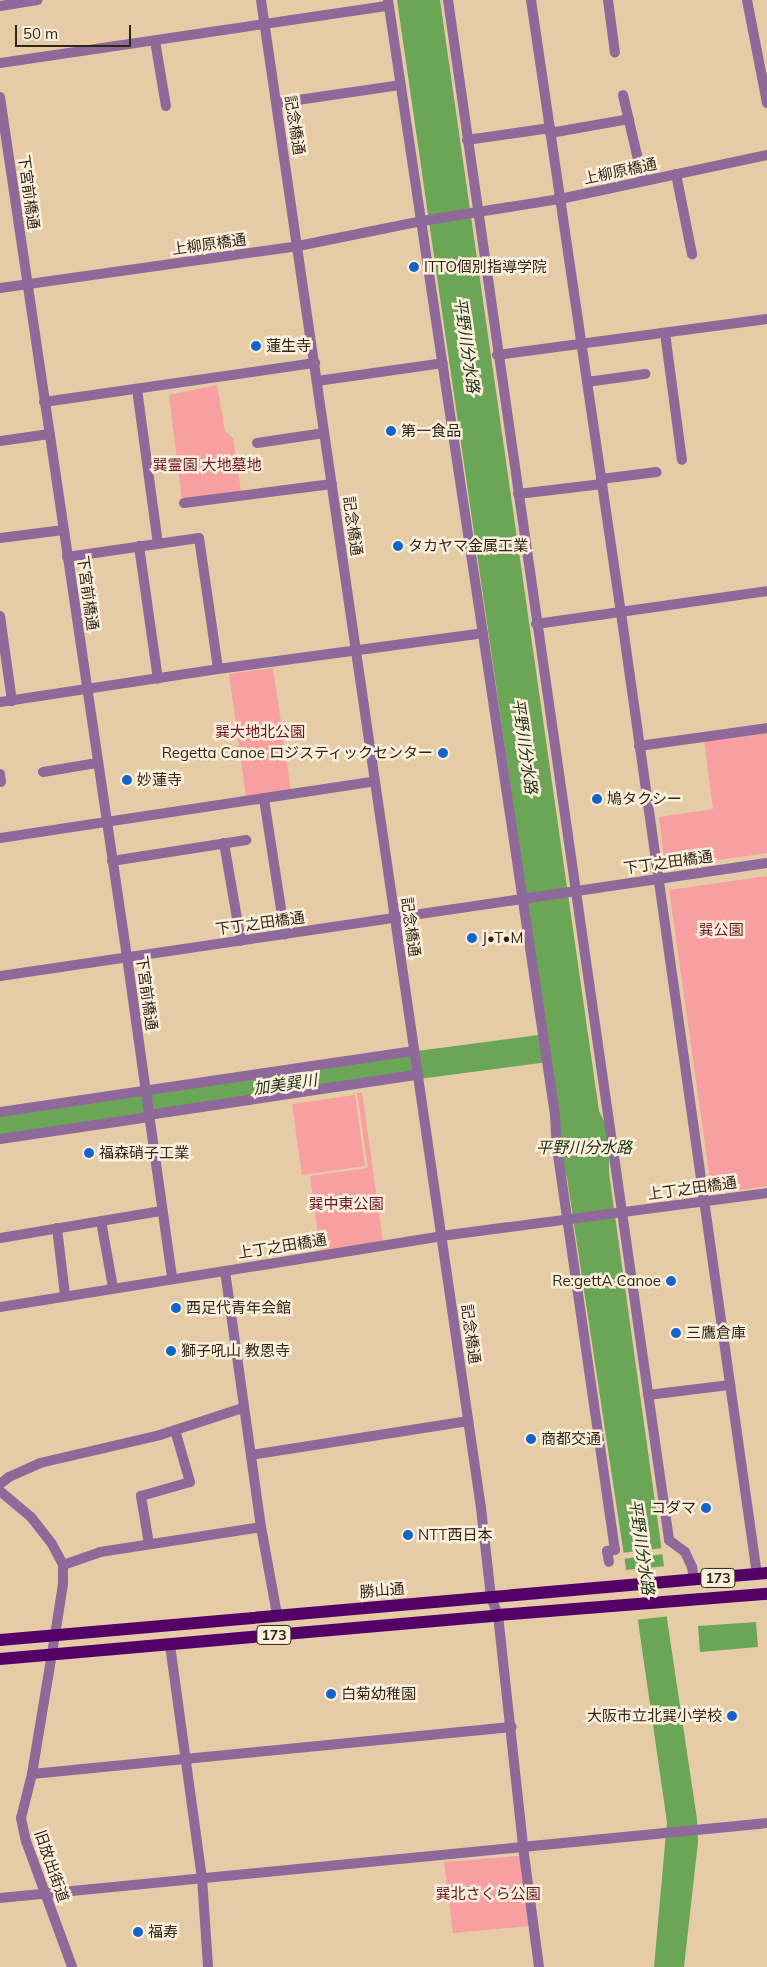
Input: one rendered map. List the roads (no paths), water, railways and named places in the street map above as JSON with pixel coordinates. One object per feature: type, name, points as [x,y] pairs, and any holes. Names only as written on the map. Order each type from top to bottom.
[{"type":"main road","name":"勝山通","points":[[0,1640],[277,1614],[762,1574]]},
{"type":"main road","name":"173","points":[[0,1659],[498,1615],[767,1594]]},
{"type":"street","points":[[0,6],[38,0]]},
{"type":"street","name":"記念橋通","points":[[261,0],[468,1421],[491,1597],[498,1615],[512,1727],[523,1847],[539,1967]]},
{"type":"street","points":[[448,0],[574,891],[606,1097],[619,1213],[669,1540],[685,1552],[692,1567],[694,1580]]},
{"type":"street","points":[[531,0],[586,382],[622,613],[730,1385],[762,1574]]},
{"type":"street","points":[[608,0],[616,53]]},
{"type":"street","points":[[747,0],[767,103]]},
{"type":"street","points":[[0,63],[264,24],[388,3],[570,1219],[615,1550],[607,1551],[609,1562]]},
{"type":"street","points":[[155,40],[166,106]]},
{"type":"street","points":[[277,103],[400,85]]},
{"type":"street","points":[[623,95],[643,181]]},
{"type":"street","name":"下宮前橋通","points":[[0,97],[26,284],[127,957],[148,1114]]},
{"type":"street","points":[[468,140],[629,119]]},
{"type":"street","name":"上柳原橋通","points":[[0,288],[298,246],[422,221],[560,199],[767,155]]},
{"type":"street","points":[[676,174],[692,254]]},
{"type":"street","points":[[497,355],[767,319]]},
{"type":"street","points":[[665,333],[682,460]]},
{"type":"street","points":[[44,402],[315,363]]},
{"type":"street","points":[[317,381],[443,363]]},
{"type":"street","points":[[586,382],[645,374]]},
{"type":"street","points":[[137,389],[158,544]]},
{"type":"street","points":[[257,443],[324,433]]},
{"type":"street","points":[[0,441],[50,434]]},
{"type":"street","points":[[518,494],[657,472]]},
{"type":"street","points":[[184,503],[332,484]]},
{"type":"street","points":[[0,538],[63,530]]},
{"type":"street","points":[[67,556],[199,538],[218,669]]},
{"type":"street","points":[[139,546],[158,679]]},
{"type":"street","points":[[536,624],[767,591]]},
{"type":"street","points":[[0,616],[12,701]]},
{"type":"street","points":[[0,702],[218,669],[483,633]]},
{"type":"street","points":[[640,746],[767,728]]},
{"type":"street","points":[[43,772],[97,763]]},
{"type":"street","points":[[0,838],[375,781]]},
{"type":"street","points":[[264,799],[285,934]]},
{"type":"street","points":[[112,861],[246,840]]},
{"type":"street","points":[[224,843],[241,940]]},
{"type":"street","name":"下丁之田橋通","points":[[0,976],[767,863]]},
{"type":"street","points":[[0,1112],[414,1054]]},
{"type":"street","points":[[0,1140],[148,1114],[417,1073]]},
{"type":"street","points":[[148,1114],[172,1278]]},
{"type":"street","name":"上丁之田橋通","points":[[0,1307],[37,1302],[65,1295],[441,1236],[767,1193]]},
{"type":"street","points":[[0,1238],[162,1211]]},
{"type":"street","points":[[101,1221],[112,1288]]},
{"type":"street","points":[[57,1228],[65,1295]]},
{"type":"street","points":[[225,1271],[261,1526],[277,1614]]},
{"type":"street","points":[[648,1395],[730,1385]]},
{"type":"street","points":[[0,1484],[10,1477],[40,1463],[175,1430],[244,1408]]},
{"type":"street","points":[[251,1455],[468,1421]]},
{"type":"street","points":[[149,1544],[140,1496],[190,1482],[175,1430]]},
{"type":"street","points":[[0,1491],[31,1517],[52,1544],[62,1565],[63,1584],[55,1635]]},
{"type":"street","points":[[62,1565],[100,1552],[261,1526]]},
{"type":"street","name":"旧放出街道","points":[[55,1635],[50,1655],[32,1774],[21,1818],[26,1841],[72,1967]]},
{"type":"street","points":[[170,1645],[202,1878],[208,1967]]},
{"type":"street","points":[[32,1774],[512,1727]]},
{"type":"street","points":[[0,1898],[767,1823]]},
{"type":"water","name":"平野川分水路","points":[[397,0],[440,0],[599,1111],[606,1125],[609,1148],[609,1173],[664,1566],[667,1619],[697,1819],[698,1842],[684,1967],[654,1967],[667,1822],[638,1621],[626,1569],[567,1178],[560,1151],[528,907]]},
{"type":"water","points":[[756,1622],[758,1647],[700,1652],[698,1626]]},
{"type":"waterway","name":"加美巽川","points":[[0,1123],[175,1097],[570,1045]]},
{"type":"place","name":"ITTO個別指導学院","points":[[414,267]]},
{"type":"place","name":"蓮生寺","points":[[256,346]]},
{"type":"place","name":"第一食品","points":[[391,431]]},
{"type":"place","name":"タカヤマ金属工業","points":[[398,546]]},
{"type":"place","name":"Regetta Canoe ロジスティックセンター","points":[[443,753]]},
{"type":"place","name":"妙蓮寺","points":[[127,780]]},
{"type":"place","name":"鳩タクシー","points":[[597,799]]},
{"type":"place","name":"J•T•M","points":[[472,938]]},
{"type":"place","name":"福森硝子工業","points":[[89,1153]]},
{"type":"place","name":"Re:gettA Canoe","points":[[671,1281]]},
{"type":"place","name":"西足代青年会館","points":[[176,1308]]},
{"type":"place","name":"三鷹倉庫","points":[[676,1333]]},
{"type":"place","name":"獅子吼山 教恩寺","points":[[171,1351]]},
{"type":"place","name":"商都交通","points":[[531,1439]]},
{"type":"place","name":"コダマ","points":[[706,1508]]},
{"type":"place","name":"NTT西日本","points":[[408,1535]]},
{"type":"place","name":"白菊幼稚園","points":[[331,1694]]},
{"type":"place","name":"大阪市立北巽小学校","points":[[732,1716]]},
{"type":"place","name":"福寿","points":[[138,1932]]},
{"type":"park label","name":"巽霊園 大地墓地","points":[[207,465]]},
{"type":"park label","name":"巽大地北公園","points":[[260,732]]},
{"type":"park label","name":"巽公園","points":[[721,930]]},
{"type":"park label","name":"巽中東公園","points":[[346,1204]]},
{"type":"park label","name":"巽北さくら公園","points":[[488,1894]]}]
